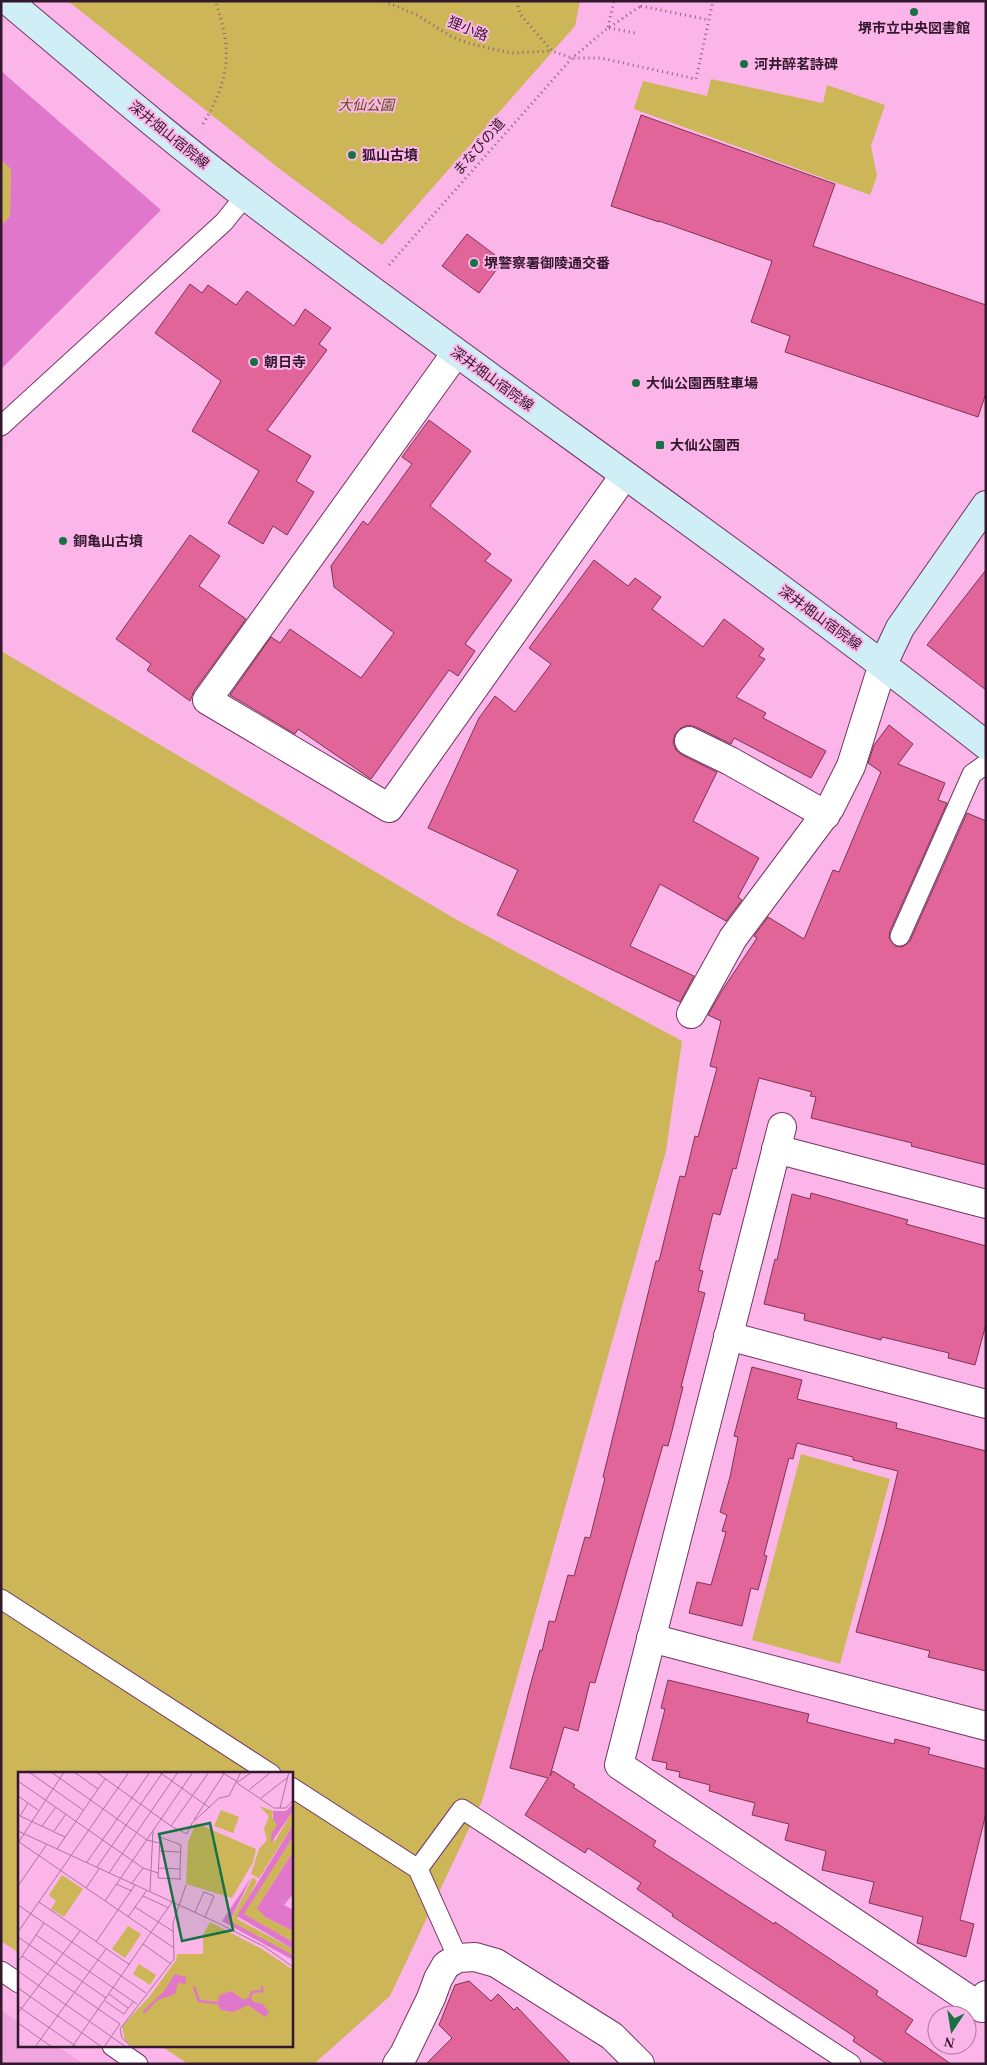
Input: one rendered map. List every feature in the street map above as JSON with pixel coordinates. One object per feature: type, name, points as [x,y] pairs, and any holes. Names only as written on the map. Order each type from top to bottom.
[{"type":"main road","name":"深井畑山宿院線","points":[[8,1],[245,196],[456,353],[883,664],[986,745]]},
{"type":"main road","points":[[883,664],[900,628],[986,505]]},
{"type":"street","points":[[456,353],[207,700],[389,808],[624,476]]},
{"type":"street","points":[[691,1014],[733,938],[826,815],[851,766],[883,664]]},
{"type":"street","points":[[689,741],[730,761],[826,815]]},
{"type":"street","points":[[986,1204],[779,1138],[619,1765],[982,2008],[986,1995]]},
{"type":"street","points":[[728,1336],[986,1404]]},
{"type":"street","points":[[651,1638],[986,1726]]},
{"type":"street","points":[[397,2064],[408,2046],[446,1965],[458,1958],[474,1957],[496,1963],[612,2036],[640,2064]]},
{"type":"lane","points":[[1,426],[224,222],[245,196]]},
{"type":"lane","points":[[900,936],[972,774],[986,764]]},
{"type":"lane","points":[[1,1599],[268,1772]]},
{"type":"lane","points":[[292,1788],[418,1869],[458,1958]]},
{"type":"lane","points":[[418,1869],[462,1809],[851,2064]]},
{"type":"lane","points":[[1,1971],[18,1982]]},
{"type":"lane","points":[[115,2048],[138,2064]]},
{"type":"path","points":[[203,125],[219,94],[224,77],[227,51],[224,25],[215,1]]},
{"type":"path","name":"狸小路","points":[[384,1],[417,15],[452,37],[470,44],[511,53],[552,51]]},
{"type":"path","points":[[517,1],[520,14],[552,51],[572,58],[601,58],[696,79],[713,1]]},
{"type":"path","points":[[614,1],[608,28],[635,33]]},
{"type":"path","points":[[642,1],[641,6],[709,20]]},
{"type":"path","name":"まなびの道","points":[[402,250],[572,58],[608,28],[641,6]]},
{"type":"shaded area","points":[[1,71],[161,210],[1,369],[1,226],[10,216],[11,169],[1,160]]},
{"type":"shaded area","points":[[1,2010],[18,2021],[18,2048],[60,2048],[84,2064],[1,2064]]},
{"type":"green space","name":"大仙公園","points":[[68,1],[580,1],[575,26],[382,245],[281,170]]},
{"type":"green space","points":[[711,79],[823,103],[827,85],[885,105],[871,146],[877,176],[870,195],[634,109],[643,81],[707,96]]},
{"type":"green space","points":[[1,160],[11,169],[10,216],[1,226]]},
{"type":"green space","points":[[1,651],[457,920],[682,1041],[666,1151],[482,1801],[390,1996],[314,2064],[188,2064],[164,2048],[292,2048],[292,1772],[18,1772],[18,1952],[1,1941]]},
{"type":"green space","points":[[801,1454],[890,1479],[840,1664],[752,1640]]},
{"type":"building","points":[[641,115],[835,184],[813,246],[986,305],[986,393],[978,417],[785,352],[790,336],[751,322],[772,261],[611,206]]},
{"type":"building","points":[[467,234],[503,261],[479,293],[442,266]]},
{"type":"building","points":[[190,284],[202,293],[208,285],[236,305],[247,291],[294,326],[305,309],[331,328],[319,344],[327,350],[267,430],[311,456],[296,481],[314,492],[287,535],[273,526],[263,544],[228,523],[259,471],[192,431],[221,381],[155,333]]},
{"type":"building","points":[[429,420],[471,451],[430,506],[491,554],[485,561],[512,580],[465,644],[475,651],[458,676],[449,670],[371,779],[298,729],[295,734],[230,695],[271,637],[280,643],[290,629],[361,678],[394,633],[334,587],[331,566],[363,521],[368,525],[412,464],[402,457]]},
{"type":"building","points":[[190,535],[220,556],[199,586],[246,619],[194,691],[190,701],[147,670],[151,664],[116,639]]},
{"type":"building","points":[[594,560],[628,586],[635,578],[661,597],[652,609],[703,647],[724,619],[764,649],[759,656],[765,659],[736,697],[766,713],[763,718],[826,751],[811,778],[734,738],[731,744],[688,725],[681,728],[675,734],[673,742],[676,750],[682,755],[717,772],[693,821],[759,858],[738,897],[742,900],[726,921],[660,884],[630,946],[694,976],[680,1002],[497,915],[518,870],[428,828],[479,718],[495,696],[515,712],[551,664],[529,648]]},
{"type":"building","points":[[986,570],[986,690],[927,645]]},
{"type":"building","points":[[889,725],[913,744],[898,764],[945,783],[938,800],[947,803],[890,931],[889,938],[895,946],[902,947],[910,941],[967,813],[986,821],[986,1165],[911,1146],[912,1143],[811,1118],[816,1097],[810,1096],[812,1092],[759,1078],[736,1169],[733,1168],[720,1215],[713,1213],[699,1270],[703,1271],[698,1291],[705,1293],[668,1446],[663,1445],[595,1683],[590,1682],[578,1731],[564,1727],[550,1776],[553,1771],[575,1785],[573,1787],[656,1841],[653,1846],[774,1924],[775,1922],[878,1991],[876,1995],[913,2020],[905,2032],[927,2047],[927,2055],[938,2055],[951,2064],[887,2064],[853,2041],[855,2037],[672,1916],[673,1914],[637,1889],[641,1883],[588,1848],[585,1853],[525,1815],[548,1778],[510,1768],[529,1690],[540,1650],[542,1651],[549,1621],[555,1622],[568,1575],[574,1576],[585,1537],[590,1538],[656,1261],[659,1261],[680,1176],[685,1177],[695,1136],[698,1137],[717,1068],[710,1066],[721,1021],[708,1015],[757,938],[754,936],[768,917],[804,939],[833,870],[839,872],[881,772],[868,763],[874,745]]},
{"type":"building","points":[[811,1193],[908,1220],[906,1224],[986,1246],[986,1324],[975,1365],[948,1358],[949,1353],[882,1337],[881,1340],[804,1320],[805,1314],[764,1304],[775,1259],[777,1260],[792,1194],[810,1199]]},
{"type":"building","points":[[752,1367],[802,1380],[797,1399],[897,1423],[896,1428],[986,1451],[986,1671],[928,1657],[930,1651],[856,1632],[898,1471],[797,1443],[793,1459],[789,1458],[764,1555],[767,1556],[758,1590],[751,1588],[742,1626],[689,1613],[697,1582],[711,1585],[726,1532],[722,1531],[727,1515],[720,1512],[730,1477],[738,1437],[734,1436]]},
{"type":"building","points":[[668,1680],[809,1714],[807,1722],[894,1744],[895,1739],[930,1748],[928,1754],[986,1769],[986,1813],[960,1920],[974,1924],[966,1957],[917,1943],[923,1917],[869,1903],[874,1882],[822,1870],[826,1851],[785,1840],[789,1824],[752,1815],[755,1803],[709,1791],[710,1785],[679,1777],[680,1772],[666,1769],[667,1763],[652,1760],[665,1709],[661,1708]]},
{"type":"building","points":[[469,1981],[491,2001],[498,1994],[514,2010],[517,2007],[571,2064],[426,2064],[452,2038],[439,2025],[455,1985]]},
{"type":"place","name":"堺市立中央図書館","points":[[914,12]]},
{"type":"place","name":"河井醉茗詩碑","points":[[744,64]]},
{"type":"place","name":"狐山古墳","points":[[352,155]]},
{"type":"place","name":"堺警察署御陵通交番","points":[[474,263]]},
{"type":"place","name":"朝日寺","points":[[254,362]]},
{"type":"place","name":"大仙公園西駐車場","points":[[636,383]]},
{"type":"place","name":"大仙公園西","points":[[660,445]]},
{"type":"place","name":"銅亀山古墳","points":[[63,541]]}]
